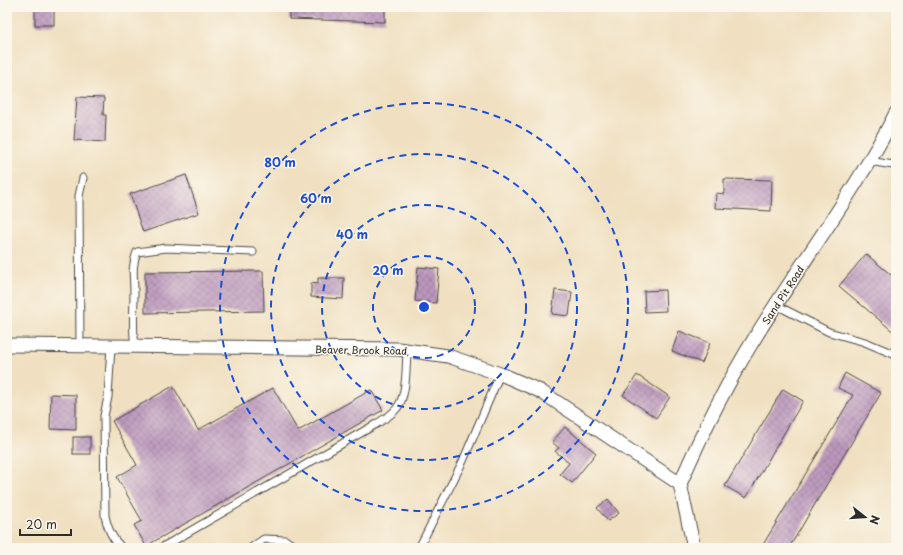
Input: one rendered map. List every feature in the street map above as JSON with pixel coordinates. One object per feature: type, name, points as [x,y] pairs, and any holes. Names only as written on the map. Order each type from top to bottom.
[{"type":"street","name":"Sand Pit Road","points":[[680,484],[700,439],[756,336],[869,161],[896,113]]},
{"type":"street","name":"Beaver Brook Road","points":[[7,345],[408,350],[448,356],[500,374],[540,391],[680,484]]},
{"type":"street","points":[[680,484],[694,548]]},
{"type":"lane","points":[[869,161],[893,165],[896,160]]},
{"type":"lane","points":[[80,346],[79,196],[84,178]]},
{"type":"lane","points":[[135,346],[132,327],[134,292],[132,266],[137,252],[166,248],[253,252]]},
{"type":"lane","points":[[776,305],[828,332],[865,342],[896,355]]},
{"type":"lane","points":[[112,346],[108,397],[104,416],[105,516],[108,529],[113,539],[122,548]]},
{"type":"lane","points":[[162,548],[378,424],[393,413],[403,398],[408,350]]},
{"type":"lane","points":[[419,548],[463,461],[500,374]]},
{"type":"lane","points":[[251,548],[264,539],[285,540],[297,548]]},
{"type":"building","points":[[35,7],[54,7],[54,25],[35,25]]},
{"type":"building","points":[[289,7],[385,7],[385,22],[289,19]]},
{"type":"building","points":[[77,97],[104,98],[103,115],[106,115],[105,142],[74,140]]},
{"type":"building","points":[[186,175],[199,213],[143,232],[130,194]]},
{"type":"building","points":[[724,179],[772,180],[771,211],[715,208],[716,193],[724,194]]},
{"type":"building","points":[[866,254],[896,279],[896,334],[839,286]]},
{"type":"building","points":[[418,267],[439,269],[436,303],[415,301]]},
{"type":"building","points":[[263,271],[264,311],[145,313],[145,272]]},
{"type":"building","points":[[318,278],[344,278],[343,299],[311,297],[311,283],[318,284]]},
{"type":"building","points":[[555,290],[572,292],[569,316],[552,314]]},
{"type":"building","points":[[665,290],[666,311],[645,312],[644,291]]},
{"type":"building","points":[[679,331],[710,343],[702,363],[672,351]]},
{"type":"building","points":[[845,373],[881,393],[789,548],[761,548],[853,395],[838,388]]},
{"type":"building","points":[[637,375],[670,397],[656,418],[623,395]]},
{"type":"building","points":[[173,386],[198,430],[273,388],[298,431],[371,390],[383,410],[146,546],[134,525],[142,521],[117,477],[137,465],[112,421]]},
{"type":"building","points":[[783,389],[803,401],[746,498],[725,486]]},
{"type":"building","points":[[51,394],[76,395],[76,430],[50,429]]},
{"type":"building","points":[[565,427],[596,453],[572,483],[560,474],[569,463],[555,451],[559,448],[552,442]]},
{"type":"building","points":[[73,437],[90,437],[90,454],[73,454]]},
{"type":"building","points":[[608,499],[619,513],[608,521],[597,508]]}]
